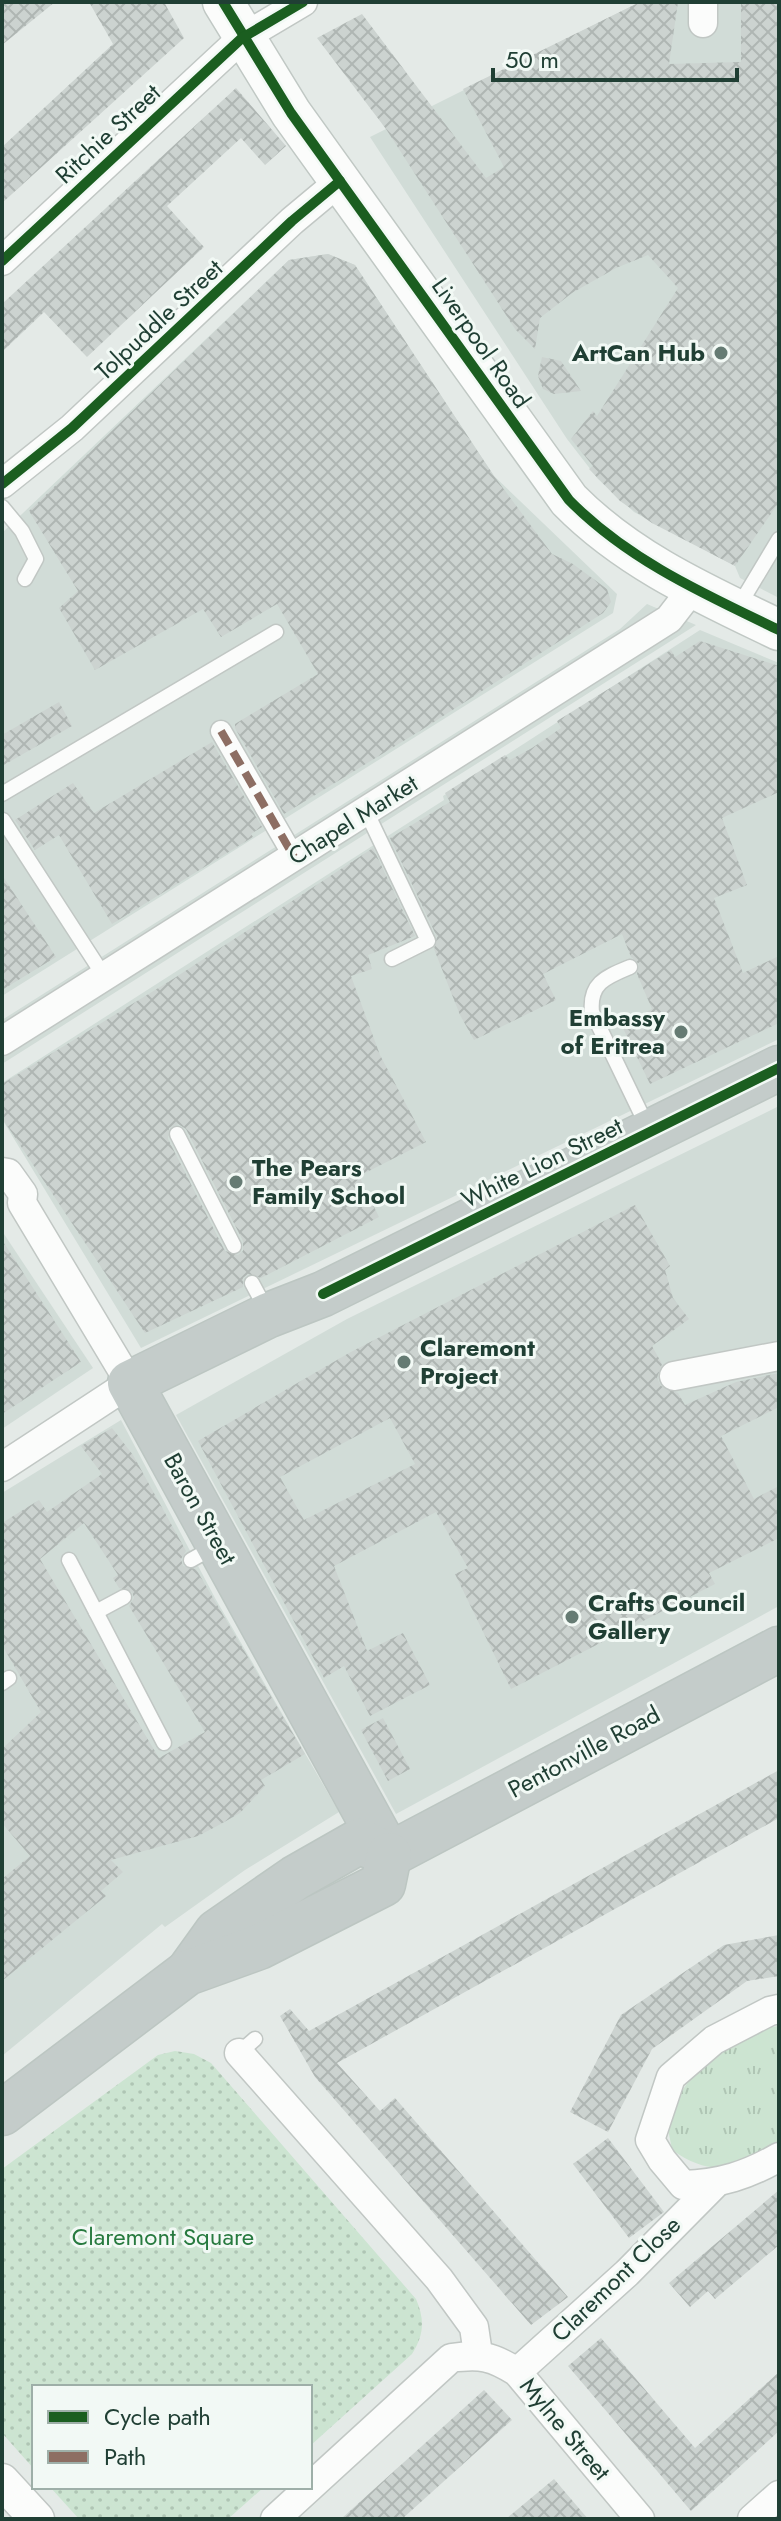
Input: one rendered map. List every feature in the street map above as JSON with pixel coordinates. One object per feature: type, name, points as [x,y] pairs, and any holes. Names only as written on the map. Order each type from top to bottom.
[{"type":"highway","name":"White Lion Street","points":[[130,1383],[261,1299],[323,1294],[779,1068]]},
{"type":"highway","name":"Baron Street","points":[[130,1383],[206,1552],[389,1855]]},
{"type":"highway","name":"Pentonville Road","points":[[389,1855],[779,1649]]},
{"type":"highway","points":[[2,2113],[187,1973],[217,1932],[320,1863],[360,1841],[389,1855]]},
{"type":"main road","name":"Liverpool Road","points":[[223,2],[242,38],[340,181],[569,500],[627,549],[693,588],[779,630]]},
{"type":"street","name":"Ritchie Street","points":[[2,261],[242,38],[303,2]]},
{"type":"street","name":"Tolpuddle Street","points":[[2,484],[72,428],[292,221],[340,181]]},
{"type":"street","name":"Chapel Market","points":[[2,1041],[669,619],[693,588]]},
{"type":"street","points":[[221,731],[294,857]]},
{"type":"street","name":"Baron Street","points":[[2,1172],[8,1173],[23,1194],[22,1203],[130,1383]]},
{"type":"street","points":[[674,1376],[779,1356]]},
{"type":"street","name":"White Lion Street","points":[[2,1467],[130,1383]]},
{"type":"street","name":"Claremont Close","points":[[779,2009],[714,2040],[671,2077],[650,2140],[683,2185],[714,2185],[755,2171],[779,2157]]},
{"type":"street","points":[[247,2046],[439,2279],[474,2327],[478,2354],[451,2358],[312,2485]]},
{"type":"street","name":"Claremont Close","points":[[517,2372],[627,2273],[714,2185]]},
{"type":"street","name":"Mylne Street","points":[[478,2354],[490,2355],[517,2372],[640,2519]]},
{"type":"street","points":[[2,2481],[37,2519]]},
{"type":"street","points":[[275,2519],[308,2489]]},
{"type":"street","points":[[752,2519],[779,2495]]},
{"type":"lane","points":[[2,507],[22,531],[36,559],[25,579]]},
{"type":"lane","points":[[737,609],[779,539]]},
{"type":"lane","points":[[2,794],[276,632]]},
{"type":"lane","points":[[366,811],[428,941],[392,959]]},
{"type":"lane","points":[[3,820],[104,976]]},
{"type":"lane","points":[[630,967],[596,986],[591,997],[592,1012],[650,1132]]},
{"type":"lane","points":[[177,1134],[234,1246]]},
{"type":"lane","points":[[69,1560],[164,1743]]},
{"type":"lane","points":[[96,1612],[124,1597]]},
{"type":"shaded area","points":[[640,2],[779,2],[779,598],[740,578],[735,566],[634,512],[598,479],[567,439],[370,137]]},
{"type":"shaded area","points":[[328,254],[355,265],[494,476],[617,594],[613,613],[2,996],[2,533],[289,260]]},
{"type":"shaded area","points":[[647,604],[696,625],[2,1064],[2,1020],[620,629]]},
{"type":"shaded area","points":[[700,630],[779,663],[779,1039],[141,1348],[2,1119],[2,1083],[444,800],[443,796]]},
{"type":"shaded area","points":[[779,1106],[779,1606],[396,1814],[176,1415],[347,1319]]},
{"type":"shaded area","points":[[2,1231],[93,1368],[2,1429]]},
{"type":"shaded area","points":[[121,1420],[215,1598],[339,1812],[245,1870],[165,1927],[162,1924],[2,2056],[2,1493]]},
{"type":"green space","points":[[779,2026],[779,2143],[726,2167],[701,2165],[672,2150],[669,2119],[675,2103],[697,2072],[745,2036]]},
{"type":"green space","name":"Claremont Square","points":[[175,2051],[194,2054],[211,2063],[416,2299],[422,2321],[419,2340],[412,2354],[312,2444],[312,2385],[32,2385],[32,2467],[2,2433],[2,2169],[158,2055]]},
{"type":"green space","points":[[52,2489],[262,2489],[228,2519],[79,2519]]},
{"type":"building","points":[[2,2],[55,2],[2,45]]},
{"type":"building","points":[[89,2],[164,2],[184,38],[2,203],[2,147],[113,44]]},
{"type":"building","points":[[640,2],[678,2],[669,64],[741,62],[741,2],[779,2],[779,502],[735,566],[652,523],[620,501],[589,469],[593,466],[571,439],[593,411],[597,416],[678,288],[648,255],[616,268],[572,293],[540,318],[535,349],[515,329],[386,129],[317,38],[362,14],[486,178],[504,167],[463,89]]},
{"type":"building","points":[[236,88],[286,146],[265,165],[241,138],[167,206],[204,247],[87,357],[44,312],[2,352],[2,304]]},
{"type":"building","points":[[328,254],[355,265],[494,476],[552,554],[573,564],[607,589],[611,602],[603,613],[284,814],[235,728],[235,724],[318,674],[277,604],[221,637],[203,609],[95,670],[59,608],[78,591],[29,511],[289,260]]},
{"type":"building","points":[[542,357],[561,361],[581,391],[554,394],[543,389],[538,376]]},
{"type":"building","points":[[700,641],[779,666],[779,792],[722,818],[747,885],[714,898],[743,973],[779,956],[779,1023],[650,1084],[621,1024],[652,1009],[637,974],[639,964],[631,957],[622,934],[543,974],[556,1000],[474,1040],[460,1015],[434,949],[437,937],[390,838],[450,802],[445,793],[505,755],[510,760],[561,728],[557,721],[671,650],[675,657]]},
{"type":"building","points":[[59,702],[72,726],[2,766],[2,735]]},
{"type":"building","points":[[212,742],[262,827],[251,834],[253,837],[112,924],[59,835],[35,850],[15,820],[73,783],[94,813]]},
{"type":"building","points":[[373,848],[415,936],[368,955],[372,969],[351,976],[380,1055],[426,1142],[359,1176],[379,1217],[261,1278],[248,1274],[243,1278],[243,1287],[145,1333],[2,1118],[2,1084],[173,979]],"holes":[[[178,1124],[186,1129],[243,1241],[243,1251],[238,1255],[225,1251],[168,1139],[169,1128]]]},
{"type":"building","points":[[2,875],[56,957],[2,990]]},
{"type":"building","points":[[635,1205],[670,1266],[665,1270],[673,1298],[689,1319],[652,1346],[662,1364],[657,1378],[661,1386],[678,1393],[685,1405],[736,1382],[779,1373],[779,1407],[721,1436],[754,1499],[779,1486],[779,1538],[709,1573],[715,1584],[511,1689],[455,1574],[468,1568],[436,1512],[334,1566],[367,1651],[403,1633],[430,1685],[370,1716],[344,1666],[324,1678],[198,1441],[349,1353]],"holes":[[[390,1418],[415,1464],[304,1520],[280,1477]]]},
{"type":"building","points":[[2,1240],[81,1362],[2,1414]]},
{"type":"building","points":[[112,1428],[133,1455],[186,1551],[181,1559],[183,1566],[196,1569],[305,1754],[261,1780],[265,1786],[240,1813],[219,1825],[198,1836],[111,1860],[123,1872],[101,1891],[106,1896],[2,1981],[2,1879],[30,1856],[2,1823],[2,1749],[41,1712],[2,1645],[2,1523],[39,1500],[47,1512],[102,1474],[81,1446]],"holes":[[[84,1523],[118,1575],[113,1578],[119,1588],[132,1592],[134,1598],[129,1606],[205,1732],[159,1758],[40,1559]]]},
{"type":"building","points":[[383,1718],[410,1769],[388,1781],[361,1730]]},
{"type":"building","points":[[779,1770],[779,1818],[337,2063],[380,2111],[395,2098],[568,2297],[531,2325],[315,2077],[280,2016],[290,2009],[309,2031]]},
{"type":"building","points":[[779,1935],[779,1976],[747,1981],[652,2049],[608,2132],[570,2112],[621,2015],[724,1945]]},
{"type":"building","points":[[608,2138],[664,2212],[629,2238],[573,2164]]},
{"type":"building","points":[[779,2190],[779,2245],[715,2299],[708,2291],[690,2307],[669,2283]]},
{"type":"building","points":[[601,2338],[695,2448],[779,2372],[779,2431],[691,2511],[568,2366]]},
{"type":"building","points":[[484,2390],[512,2420],[402,2519],[341,2519]]},
{"type":"building","points":[[554,2479],[588,2519],[506,2519]]},
{"type":"marked path","points":[[221,731],[294,857]]},
{"type":"cycle path","points":[[223,2],[291,113],[569,500],[616,541],[642,558],[695,589],[779,630]]},
{"type":"cycle path","points":[[2,261],[242,38],[303,2]]},
{"type":"cycle path","points":[[2,484],[72,428],[292,221],[340,181]]},
{"type":"cycle path","points":[[323,1294],[779,1068]]},
{"type":"place","name":"ArtCan Hub","points":[[721,353]]},
{"type":"place","name":"Embassy of Eritrea","points":[[681,1032]]},
{"type":"place","name":"The Pears Family School","points":[[236,1182]]},
{"type":"place","name":"Claremont Project","points":[[404,1362]]},
{"type":"place","name":"Crafts Council Gallery","points":[[572,1617]]}]
